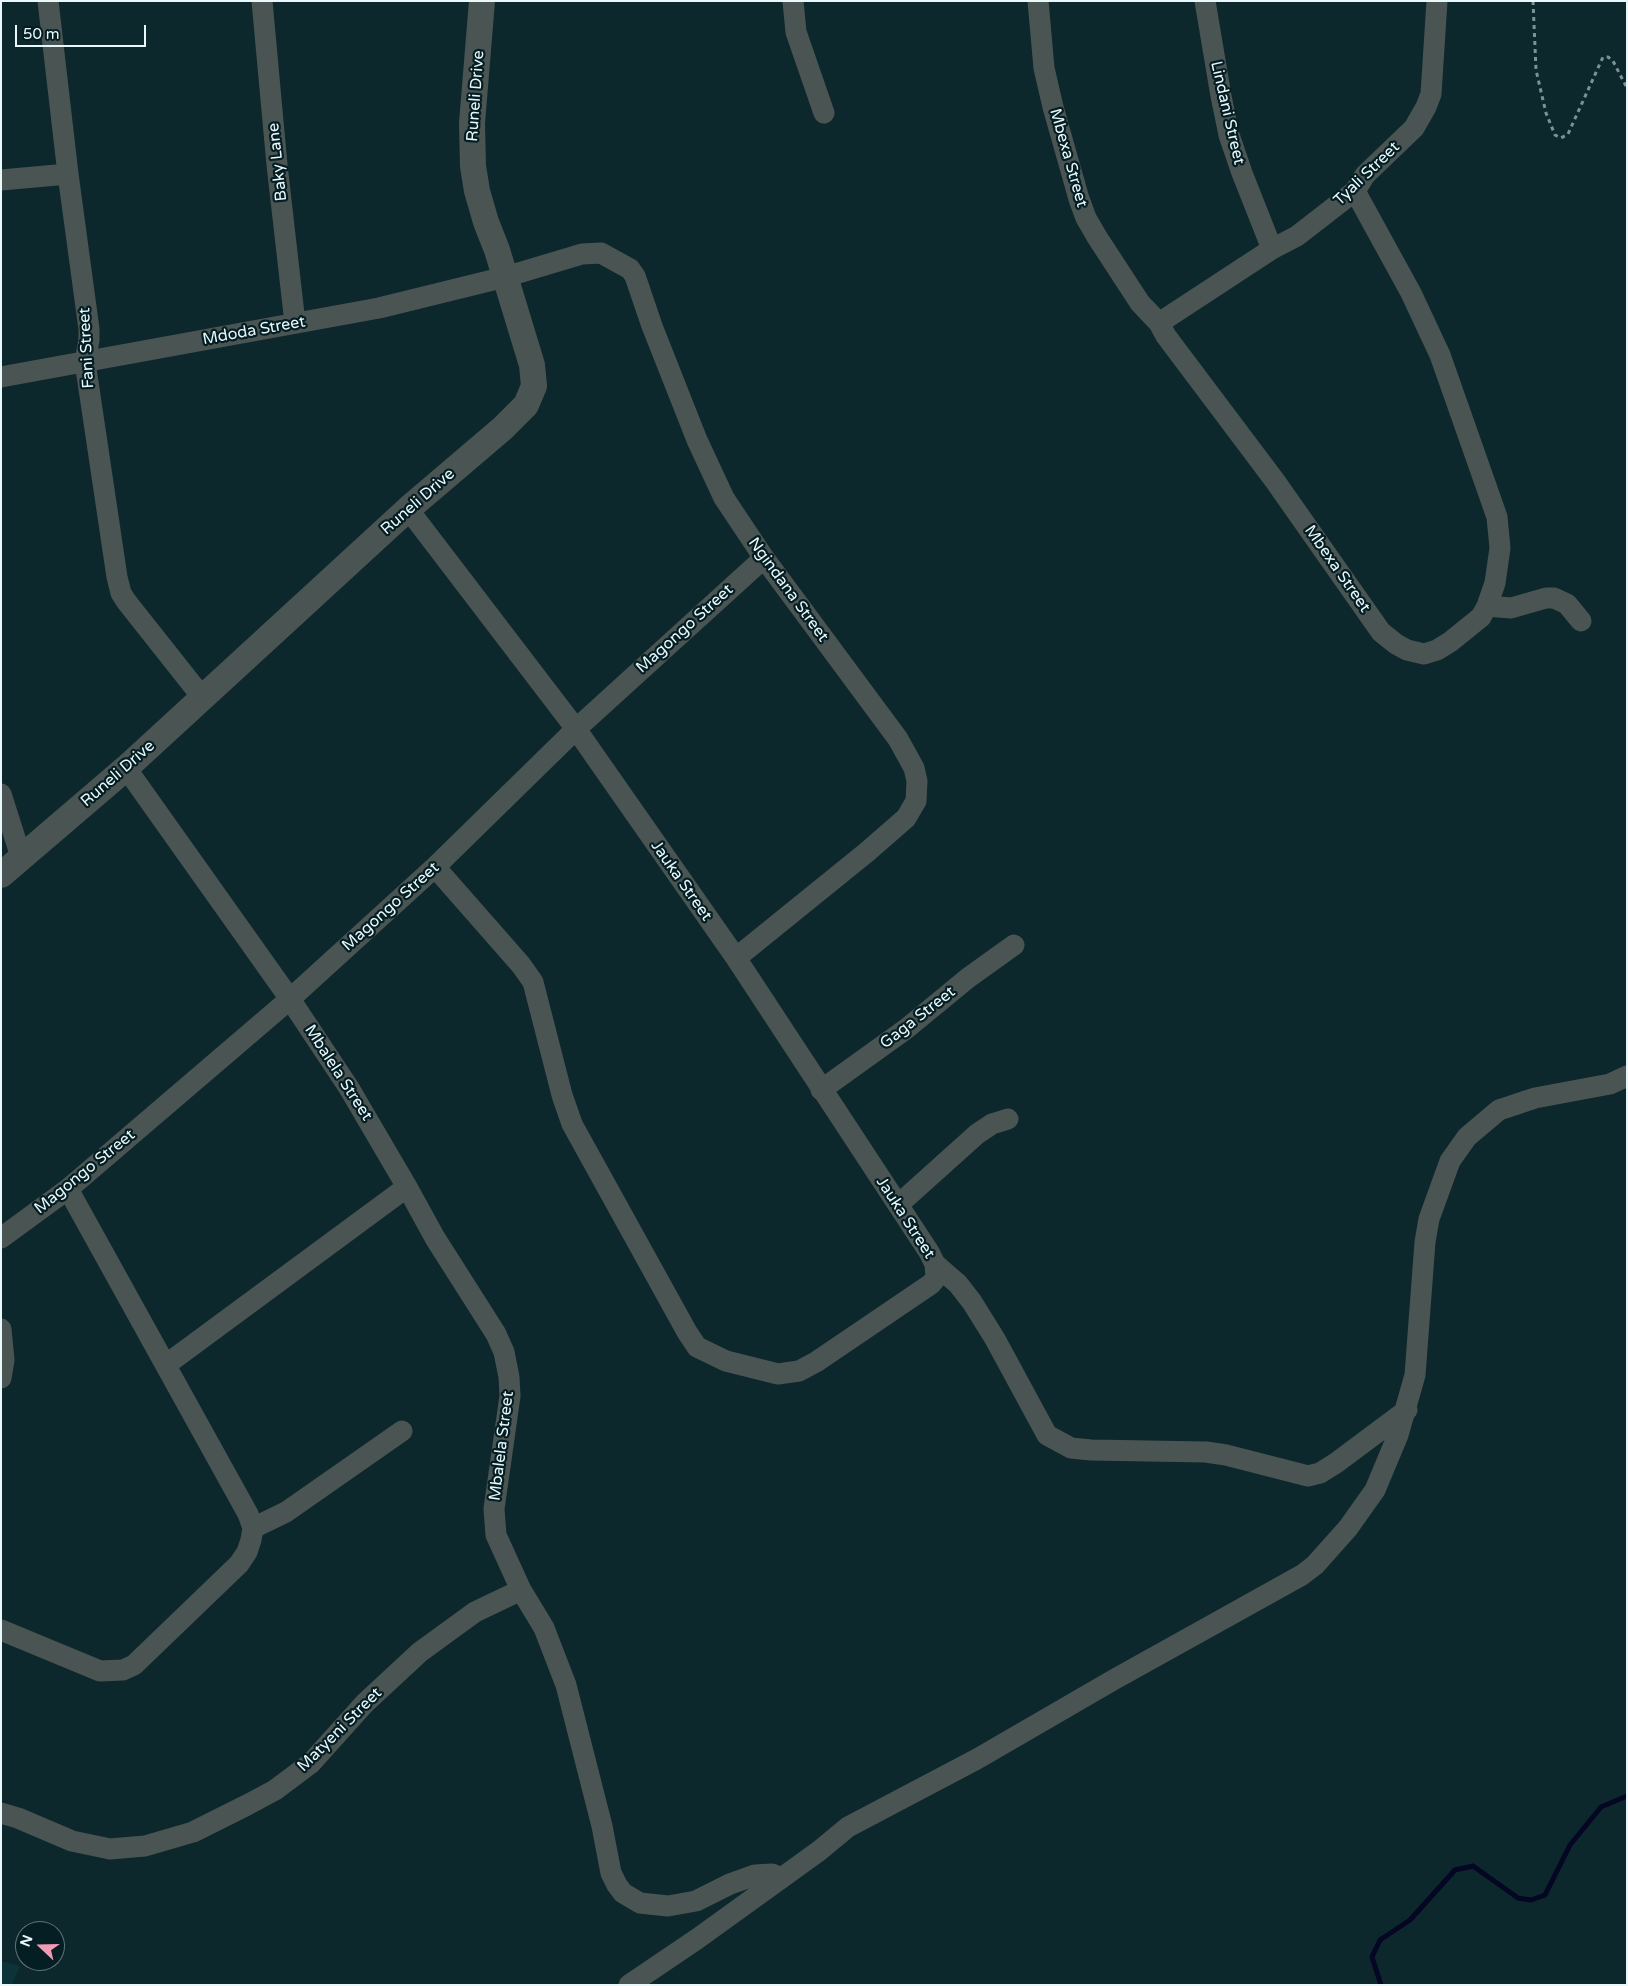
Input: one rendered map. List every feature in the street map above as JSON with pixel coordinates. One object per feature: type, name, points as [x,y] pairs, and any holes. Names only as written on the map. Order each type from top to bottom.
[{"type":"street","name":"Fani Street","points":[[48,1],[68,174],[89,329],[85,362],[113,559],[121,593],[202,697]]},
{"type":"street","name":"Baky Lane","points":[[262,1],[295,323]]},
{"type":"street","name":"Runeli Drive","points":[[1,875],[126,768],[408,509],[503,428],[526,405],[534,386],[532,365],[484,215],[473,166],[472,123],[482,1]]},
{"type":"street","points":[[793,1],[796,32],[824,112]]},
{"type":"street","name":"Mbexa Street","points":[[1038,1],[1044,68],[1073,181],[1082,208],[1097,237],[1140,303],[1159,322],[1166,336],[1275,481],[1381,632],[1407,650],[1424,654],[1450,642],[1481,617],[1487,606],[1495,583],[1500,548],[1497,517],[1440,354],[1411,293],[1355,191]]},
{"type":"street","name":"Lindani Street","points":[[1205,1],[1220,96],[1229,135],[1272,249]]},
{"type":"street","name":"Tyali Street","points":[[1159,322],[1272,249],[1297,236],[1355,191],[1365,175],[1414,128],[1426,107],[1432,84],[1437,1]]},
{"type":"street","points":[[1,180],[68,174]]},
{"type":"street","name":"Ngindana Street","points":[[505,277],[592,252],[611,257],[630,269],[635,276],[652,326],[706,462],[732,512],[898,739],[914,768],[917,791],[916,801],[906,818],[736,958]]},
{"type":"street","name":"Mdoda Street","points":[[1,377],[379,308],[505,277]]},
{"type":"street","name":"Jauka Street","points":[[408,509],[576,729],[736,958],[820,1090],[898,1205],[935,1264],[958,1284],[972,1302],[995,1339],[1047,1435],[1071,1448],[1206,1452],[1226,1455],[1290,1473],[1308,1476],[1320,1474],[1407,1410]]},
{"type":"street","name":"Magongo Street","points":[[1,1238],[68,1189],[290,999],[435,867],[576,729],[764,558]]},
{"type":"street","points":[[1487,606],[1511,608],[1546,598],[1554,598],[1567,604],[1581,621]]},
{"type":"street","name":"Mbalela Street","points":[[126,768],[290,999],[367,1118],[434,1238],[496,1334],[504,1352],[510,1396],[494,1509],[496,1535],[521,1590],[544,1628],[566,1686],[602,1826],[611,1873],[617,1885],[623,1892],[640,1903],[668,1906],[696,1902],[730,1884],[755,1875],[772,1874],[782,1878]]},
{"type":"street","points":[[1,794],[21,857]]},
{"type":"street","name":"Jauka Street","points":[[435,867],[521,965],[533,982],[562,1095],[572,1124],[682,1324],[698,1347],[715,1357],[744,1366],[778,1374],[799,1371],[816,1362],[931,1284],[936,1278],[935,1264]]},
{"type":"street","name":"Gaga Street","points":[[820,1090],[906,1029],[968,978],[1014,945]]},
{"type":"street","points":[[629,1985],[782,1878],[848,1827],[977,1759],[1123,1674],[1302,1575],[1336,1542],[1375,1490],[1388,1463],[1407,1410],[1415,1375],[1429,1219],[1450,1161],[1467,1138],[1499,1110],[1535,1098],[1610,1084],[1627,1076]]},
{"type":"street","points":[[898,1205],[978,1134],[992,1124],[1008,1119]]},
{"type":"street","points":[[167,1364],[407,1187]]},
{"type":"street","points":[[1,1630],[100,1671],[123,1670],[134,1665],[239,1564],[247,1552],[253,1528],[248,1514],[167,1364],[68,1189]]},
{"type":"street","points":[[1,1329],[4,1360],[1,1378]]},
{"type":"street","points":[[253,1528],[286,1512],[402,1431]]},
{"type":"street","name":"Matyeni Street","points":[[1,1813],[18,1818],[72,1841],[110,1849],[145,1846],[193,1832],[248,1805],[292,1778],[311,1763],[365,1703],[424,1648],[475,1612],[521,1590]]},
{"type":"path","points":[[1533,1],[1536,70],[1546,113],[1555,135],[1560,138],[1568,134],[1603,57],[1608,57],[1613,61],[1627,88]]},
{"type":"shaded area","points":[[1,1961],[15,1965],[15,1971],[18,1971],[12,1985],[1,1985]]},
{"type":"waterway","points":[[1381,1985],[1372,1957],[1380,1940],[1410,1920],[1455,1870],[1473,1866],[1518,1898],[1531,1900],[1545,1895],[1570,1845],[1601,1807],[1627,1796]]}]
